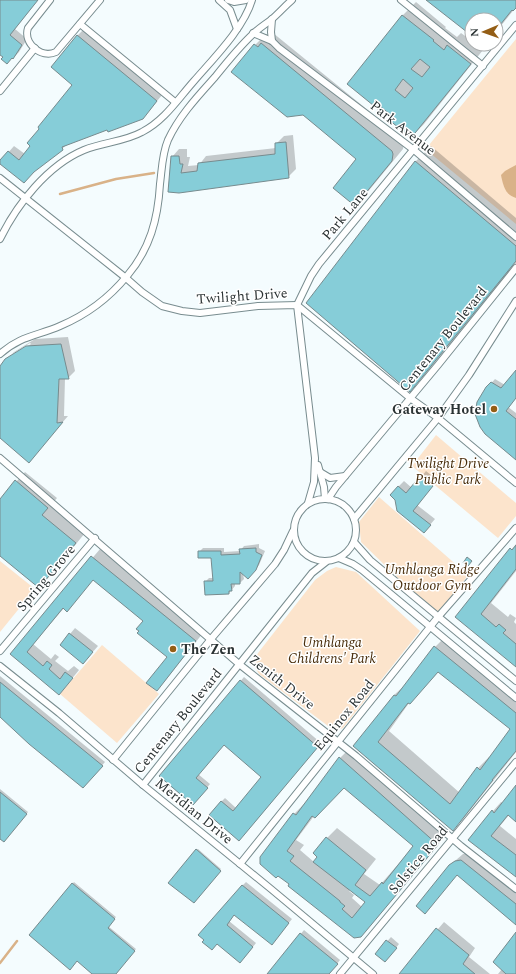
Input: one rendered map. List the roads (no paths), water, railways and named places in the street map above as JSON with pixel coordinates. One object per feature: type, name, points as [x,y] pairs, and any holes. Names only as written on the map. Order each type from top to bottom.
[{"type":"street","points":[[50,0],[28,28],[26,33],[28,42],[46,54],[56,52],[100,0]]},
{"type":"street","points":[[219,0],[230,10],[237,29]]},
{"type":"street","points":[[228,0],[234,2],[246,0]]},
{"type":"street","points":[[0,239],[6,226],[25,199],[42,180],[65,160],[84,150],[106,143],[131,138],[156,123],[237,29],[246,15],[252,0]]},
{"type":"street","points":[[0,354],[7,347],[20,340],[59,327],[81,315],[103,301],[126,278],[142,255],[153,229],[157,211],[164,153],[174,128],[194,100],[253,33],[272,20],[292,0]]},
{"type":"street","points":[[401,0],[483,66]]},
{"type":"street","points":[[272,20],[270,32],[272,41]]},
{"type":"street","points":[[80,24],[175,102]]},
{"type":"street","name":"Park Lane","points":[[297,305],[311,276],[319,264],[516,25]]},
{"type":"street","name":"Park Avenue","points":[[253,33],[272,41],[285,53],[414,150],[516,237]]},
{"type":"street","points":[[0,91],[35,48]]},
{"type":"street","name":"Twilight Drive","points":[[0,178],[142,292],[162,306],[182,311],[200,312],[258,306],[297,305],[410,398],[438,418],[516,484]]},
{"type":"street","name":"Centenary Boulevard","points":[[327,499],[516,268]]},
{"type":"street","points":[[354,519],[438,418],[469,375],[516,301]]},
{"type":"street","points":[[297,305],[316,458],[327,499]]},
{"type":"street","name":"Zenith Drive","points":[[0,458],[95,538],[239,664],[338,742],[452,838],[516,889]]},
{"type":"street","points":[[308,503],[314,482],[316,458]]},
{"type":"street","points":[[320,472],[330,478],[345,476]]},
{"type":"street","points":[[327,499],[344,505],[350,511],[354,519],[356,534],[354,542],[348,552],[339,558],[326,562],[307,556],[300,549],[295,540],[293,531],[295,520],[300,510],[308,503],[327,499]]},
{"type":"street","name":"Equinox Road","points":[[240,864],[438,617],[516,528]]},
{"type":"street","name":"Centenary Boulevard","points":[[113,760],[211,639],[275,564],[293,531]]},
{"type":"street","name":"Spring Grove","points":[[0,652],[95,538]]},
{"type":"street","points":[[354,542],[370,560],[516,681]]},
{"type":"street","points":[[339,558],[362,570],[516,698]]},
{"type":"street","name":"Centenary Boulevard","points":[[142,785],[312,573],[326,562]]},
{"type":"street","name":"Meridian Drive","points":[[0,666],[59,713],[142,785],[373,974]]},
{"type":"street","name":"Solstice Road","points":[[340,974],[516,762]]},
{"type":"waterway","points":[[60,194],[116,179],[154,173]]},
{"type":"waterway","points":[[0,963],[17,941]]},
{"type":"place","name":"Gateway Hotel","points":[[494,409]]},
{"type":"place","name":"The Zen","points":[[173,649]]},
{"type":"park label","name":"Twilight Drive Public Park","points":[[448,472]]},
{"type":"park label","name":"Umhlanga Ridge Outdoor Gym","points":[[432,578]]},
{"type":"park label","name":"Umhlanga Childrens' Park","points":[[332,650]]}]
